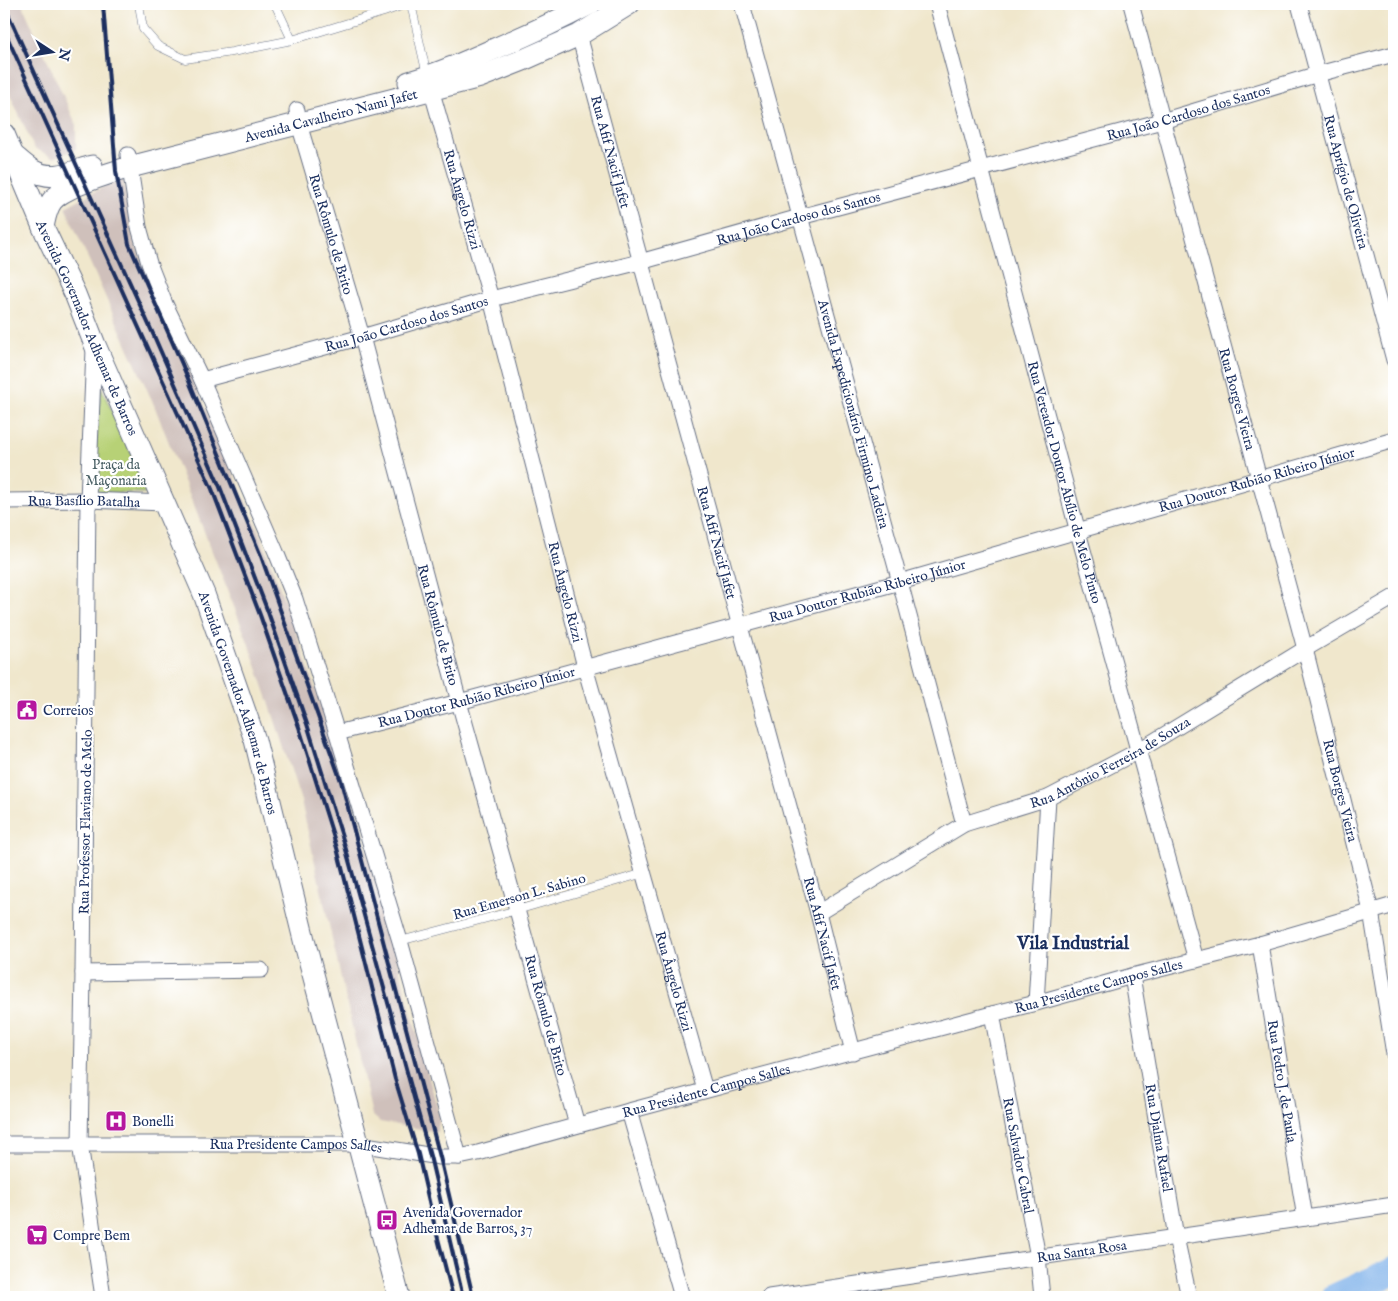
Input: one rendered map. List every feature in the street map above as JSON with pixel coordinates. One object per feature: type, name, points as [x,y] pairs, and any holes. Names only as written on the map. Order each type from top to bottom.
[{"type":"main road","name":"Avenida Cavalheiro Nami Jafet","points":[[429,84],[590,4]]},
{"type":"main road","name":"Avenida Cavalheiro Nami Jafet","points":[[8,144],[31,170],[56,177],[129,161],[429,84],[480,77],[579,35],[629,4]]},
{"type":"main road","name":"Avenida Governador Adhemar de Barros","points":[[8,144],[43,227],[75,294],[94,345],[204,594],[255,740],[305,944],[400,1297]]},
{"type":"main road","name":"Avenida Cavalheiro Nami Jafet","points":[[43,227],[47,209],[60,194],[129,161]]},
{"type":"street","name":"Avenida Expedicionário Firmino Ladeira","points":[[742,4],[964,824]]},
{"type":"street","name":"Rua Vereador Doutor Abílio de Melo Pinto","points":[[937,4],[1078,532],[1196,960]]},
{"type":"street","name":"Rua Borges Vieira","points":[[1131,4],[1305,649],[1371,911],[1394,1054]]},
{"type":"street","name":"Rua Aprígio de Oliveira","points":[[1299,4],[1394,360]]},
{"type":"street","name":"Rua Afif Nacif Jafet","points":[[579,35],[818,913],[853,1052]]},
{"type":"street","name":"Rua João Cardoso dos Santos","points":[[202,380],[362,337],[491,299],[640,262],[800,217],[1162,121],[1318,74],[1394,54]]},
{"type":"street","name":"Rua Ângelo Rizzi","points":[[429,84],[491,299],[585,667],[706,1090]]},
{"type":"street","name":"Rua Rômulo de Brito","points":[[298,117],[362,337],[459,702],[577,1125]]},
{"type":"street","points":[[129,161],[139,227],[149,263],[165,304],[202,380],[295,599],[400,941],[459,1157]]},
{"type":"street","name":"Rua Professor Flaviano de Melo","points":[[94,345],[88,500],[80,1144],[103,1297]]},
{"type":"street","name":"Rua Doutor Rubião Ribeiro Júnior","points":[[337,733],[459,702],[900,582],[1394,440]]},
{"type":"street","name":"Rua Basílio Batalha","points":[[4,501],[88,500],[164,503]]},
{"type":"street","name":"Rua Antônio Ferreira de Souza","points":[[818,913],[964,824],[1048,798],[1138,751],[1394,597]]},
{"type":"street","points":[[1036,1003],[1048,798]]},
{"type":"street","name":"Rua Presidente Campos Salles","points":[[4,1144],[359,1144],[440,1157],[478,1154],[706,1090],[1132,976],[1260,944],[1394,905]]},
{"type":"street","name":"Rua Pedro J. de Paula","points":[[1260,944],[1305,1218]]},
{"type":"street","points":[[83,973],[260,970]]},
{"type":"street","name":"Rua Djalma Rafael","points":[[1132,976],[1176,1237],[1189,1297]]},
{"type":"street","name":"Rua Salvador Cabral","points":[[992,1014],[1038,1257],[1042,1297]]},
{"type":"street","points":[[628,1111],[682,1297]]},
{"type":"street","name":"Rua Santa Rosa","points":[[769,1297],[1394,1204]]},
{"type":"lane","points":[[139,4],[143,29],[158,46],[185,59],[292,40],[398,6]]},
{"type":"lane","points":[[275,4],[292,40]]},
{"type":"lane","points":[[411,4],[429,84]]},
{"type":"lane","name":"Rua Emerson L. Sabino","points":[[400,941],[517,910],[644,873]]},
{"type":"shaded area","points":[[4,4],[22,4],[76,124],[76,149],[54,158],[34,148],[4,81]]},
{"type":"shaded area","points":[[123,177],[134,241],[261,537],[343,770],[440,1118],[437,1132],[380,1122],[372,1115],[301,801],[270,705],[248,642],[154,405],[65,207]]},
{"type":"green space","name":"Praça da Maçonaria","points":[[101,387],[149,493],[92,492]]},
{"type":"waterway","points":[[1336,1297],[1394,1271]]},
{"type":"railway","points":[[103,4],[116,171],[129,244],[182,364],[261,556],[341,781],[440,1157],[473,1297]]},
{"type":"railway","points":[[4,5],[154,336],[220,487],[268,612],[307,724],[345,846],[430,1156],[463,1297]]},
{"type":"railway","points":[[4,30],[212,489],[260,615],[299,727],[337,848],[395,1079],[418,1154],[453,1297]]},
{"type":"place","name":"Correios","points":[[27,710]]},
{"type":"place","name":"Bonelli","points":[[116,1121]]},
{"type":"place","name":"Avenida Governador Adhemar de Barros, 37","points":[[387,1220]]},
{"type":"place","name":"Compre Bem","points":[[37,1235]]},
{"type":"district","name":"Vila Industrial","points":[[1073,942]]}]
